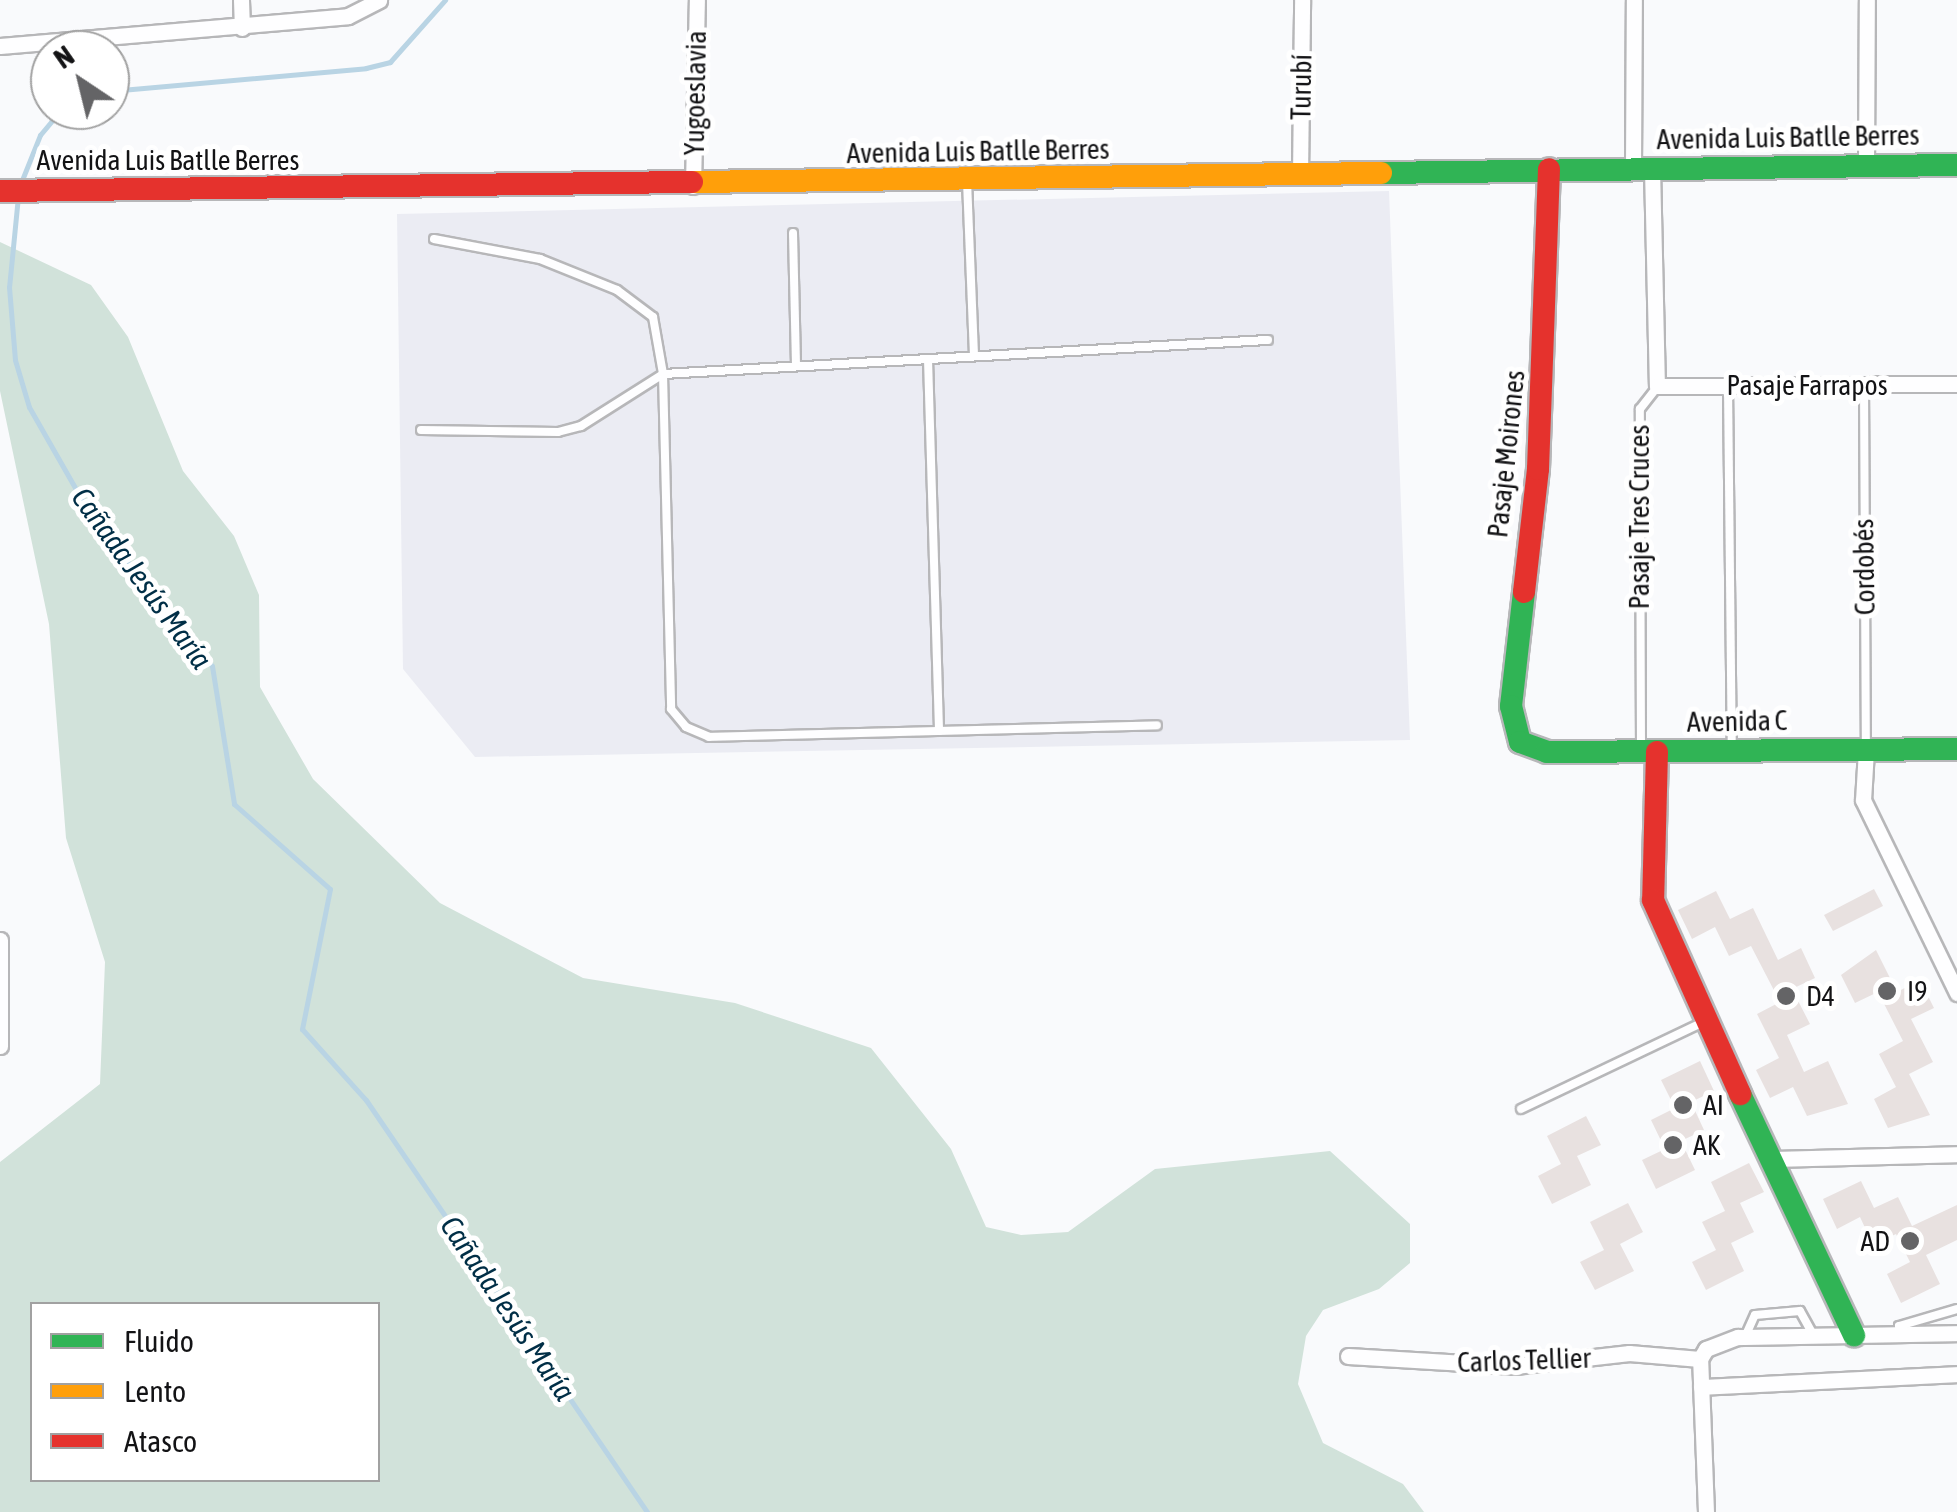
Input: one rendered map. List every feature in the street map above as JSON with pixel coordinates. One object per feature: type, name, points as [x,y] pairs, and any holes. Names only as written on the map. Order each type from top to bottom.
[{"type":"main road","name":"Avenida Luis Batlle Berres","points":[[0,191],[694,186],[1549,168],[1957,164]]},
{"type":"main road","name":"Pasaje Moirones","points":[[1520,742],[1510,706],[1538,469],[1549,168]]},
{"type":"main road","name":"Avenida C","points":[[1520,742],[1532,751],[1957,749]]},
{"type":"main road","points":[[1649,752],[1653,900],[1854,1335]]},
{"type":"street","points":[[241,0],[242,28]]},
{"type":"street","points":[[0,46],[348,16],[378,0]]},
{"type":"street","name":"Yugoeslavia","points":[[694,186],[697,0]]},
{"type":"street","name":"Turubí","points":[[1300,175],[1302,0]]},
{"type":"street","name":"Pasaje Tres Cruces","points":[[1634,0],[1657,386]]},
{"type":"street","points":[[1866,166],[1867,0]]},
{"type":"street","name":"Pasaje Farrapos","points":[[1657,386],[1957,384]]},
{"type":"street","points":[[1866,750],[1863,800],[1957,993]]},
{"type":"street","points":[[0,940],[0,1046]]},
{"type":"street","points":[[1771,1159],[1957,1154]]},
{"type":"street","points":[[1706,1512],[1700,1359],[1706,1349],[1745,1337],[1957,1333]]},
{"type":"street","name":"Carlos Tellier","points":[[1348,1356],[1515,1366],[1630,1353],[1700,1359]]},
{"type":"street","points":[[1701,1387],[1957,1374]]},
{"type":"lane","points":[[968,181],[974,356]]},
{"type":"lane","points":[[792,232],[796,366]]},
{"type":"lane","points":[[434,239],[540,259],[640,302],[654,317],[663,374],[671,709],[686,727],[709,737],[1157,725]]},
{"type":"lane","points":[[421,430],[558,432],[581,426],[636,385],[663,374],[1268,340]]},
{"type":"lane","points":[[928,359],[939,731]]},
{"type":"lane","name":"Cordobés","points":[[1864,384],[1866,750]]},
{"type":"lane","points":[[1728,385],[1733,751]]},
{"type":"lane","name":"Pasaje Tres Cruces","points":[[1649,752],[1640,408],[1657,386]]},
{"type":"lane","points":[[1521,1110],[1706,1021]]},
{"type":"lane","points":[[1900,1334],[1899,1326],[1957,1309]]},
{"type":"lane","points":[[1745,1337],[1754,1315],[1800,1311],[1814,1336]]},
{"type":"shaded area","points":[[1389,191],[1410,740],[475,757],[403,669],[397,214]]},
{"type":"shaded area","points":[[0,242],[91,285],[128,337],[183,471],[234,536],[259,595],[260,687],[313,779],[440,903],[583,978],[735,1003],[871,1048],[951,1149],[986,1227],[1021,1235],[1068,1232],[1155,1169],[1330,1151],[1410,1224],[1410,1263],[1379,1289],[1323,1310],[1306,1336],[1298,1384],[1323,1443],[1403,1484],[1424,1512],[0,1512],[0,1162],[100,1084],[105,962],[66,838],[49,624],[0,391]]},
{"type":"building","points":[[1874,889],[1883,906],[1833,931],[1824,915]]},
{"type":"building","points":[[1716,891],[1730,919],[1753,908],[1778,960],[1801,948],[1815,978],[1792,989],[1810,1024],[1787,1035],[1804,1072],[1828,1061],[1848,1104],[1807,1116],[1793,1087],[1770,1098],[1756,1070],[1779,1058],[1757,1014],[1780,1002],[1751,946],[1729,956],[1715,927],[1692,939],[1678,910]]},
{"type":"building","points":[[1876,950],[1897,992],[1920,980],[1934,1008],[1911,1019],[1933,1062],[1909,1074],[1930,1115],[1888,1128],[1874,1099],[1896,1087],[1879,1054],[1903,1041],[1878,992],[1855,1003],[1841,975]]},
{"type":"building","points":[[1700,1061],[1714,1091],[1691,1102],[1704,1130],[1681,1141],[1695,1170],[1656,1189],[1642,1160],[1665,1149],[1651,1120],[1675,1108],[1661,1080]]},
{"type":"building","points":[[1586,1116],[1601,1145],[1577,1156],[1591,1185],[1552,1204],[1538,1176],[1561,1164],[1547,1136]]},
{"type":"building","points":[[1749,1163],[1764,1192],[1740,1203],[1754,1232],[1731,1243],[1744,1271],[1706,1290],[1692,1262],[1716,1250],[1702,1222],[1725,1211],[1711,1182]]},
{"type":"building","points":[[1861,1181],[1874,1208],[1898,1197],[1912,1226],[1957,1205],[1957,1240],[1926,1255],[1940,1284],[1901,1303],[1887,1274],[1910,1262],[1896,1234],[1873,1245],[1860,1217],[1837,1229],[1823,1199]]},
{"type":"building","points":[[1628,1203],[1643,1232],[1620,1244],[1634,1271],[1595,1290],[1580,1262],[1604,1250],[1590,1222]]},
{"type":"waterway","name":"Cañada Jesús María","points":[[130,89],[366,68],[390,62],[445,0]]},
{"type":"waterway","name":"Cañada Jesús María","points":[[20,185],[44,130]]},
{"type":"waterway","name":"Cañada Jesús María","points":[[18,196],[9,287],[15,360],[29,407],[93,519],[212,666],[234,804],[330,889],[302,1029],[366,1100],[647,1512]]},
{"type":"traffic: fast","points":[[1381,173],[1957,165]]},
{"type":"traffic: fast","points":[[1524,592],[1511,706],[1520,742],[1547,752],[1957,749]]},
{"type":"traffic: fast","points":[[1740,1094],[1854,1335]]},
{"type":"traffic: slow","points":[[692,182],[1381,173]]},
{"type":"traffic: jam","points":[[1524,592],[1538,469],[1549,169]]},
{"type":"traffic: jam","points":[[0,191],[692,182]]},
{"type":"traffic: jam","points":[[1657,752],[1653,900],[1740,1094]]},
{"type":"place","name":"I9","points":[[1887,991]]},
{"type":"place","name":"D4","points":[[1786,996]]},
{"type":"place","name":"AI","points":[[1683,1105]]},
{"type":"place","name":"AK","points":[[1673,1145]]},
{"type":"place","name":"AD","points":[[1910,1241]]}]
